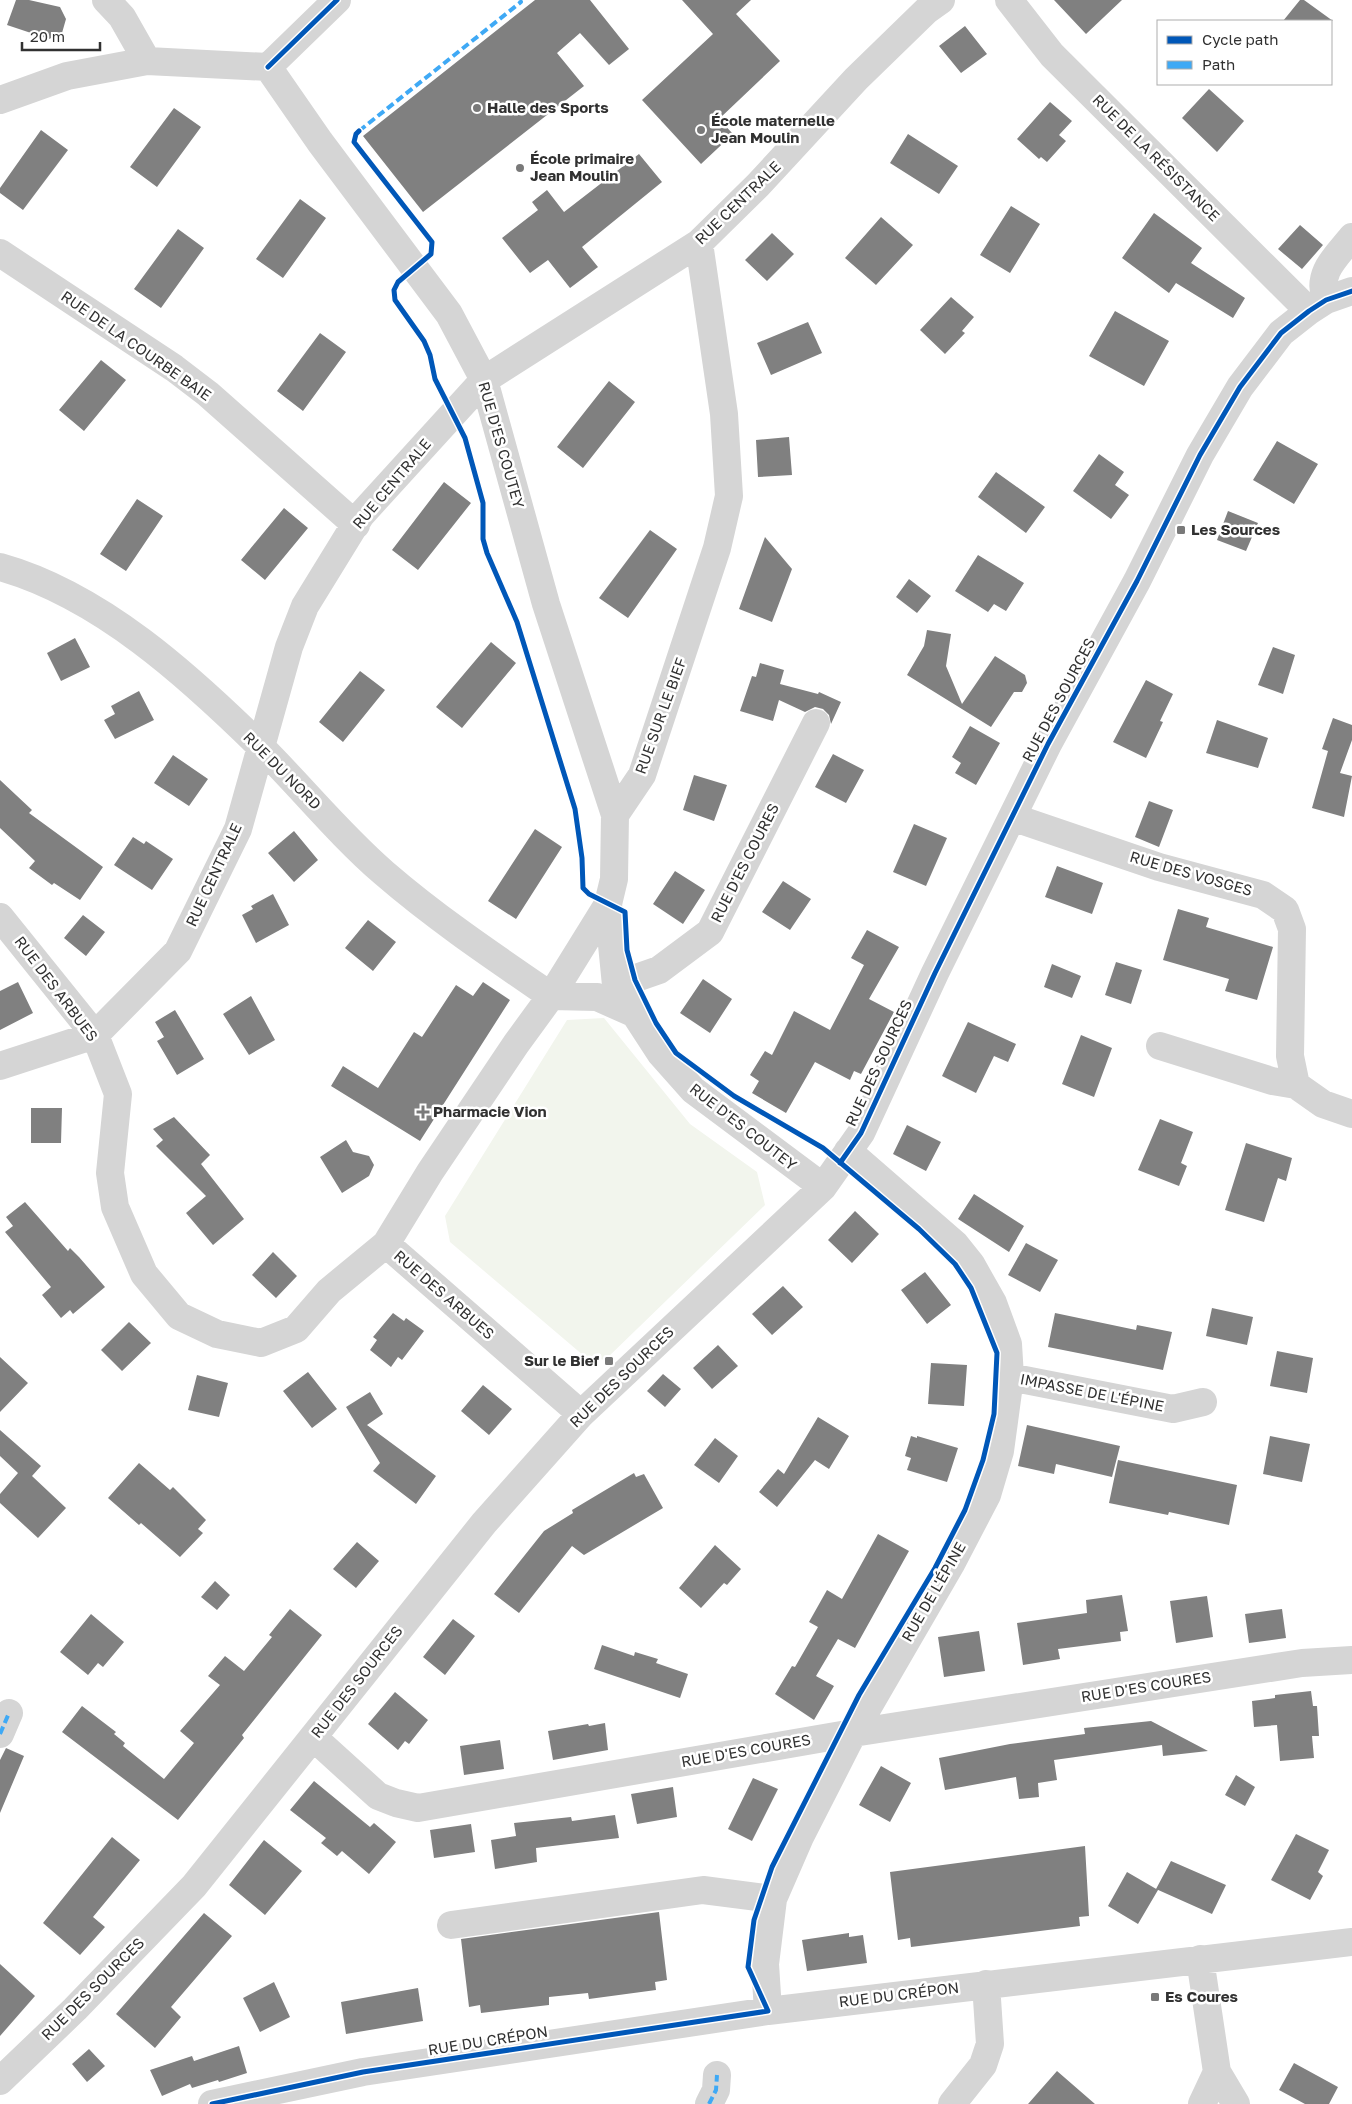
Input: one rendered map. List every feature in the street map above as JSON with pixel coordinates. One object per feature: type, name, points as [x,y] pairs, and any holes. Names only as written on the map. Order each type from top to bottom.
[{"type":"street","points":[[106,0],[122,17],[147,61]]},
{"type":"street","points":[[0,100],[16,92],[67,76],[147,61],[268,67],[337,0]]},
{"type":"street","name":"RUE CENTRALE","points":[[0,1066],[95,1035],[178,951],[238,829],[262,749],[289,647],[305,606],[356,525],[484,380],[699,243],[758,186],[856,79],[927,10],[941,0]]},
{"type":"street","name":"RUE DE LA RÉSISTANCE","points":[[1009,0],[1052,55],[1317,305]]},
{"type":"street","name":"RUE D'ES COUTEY","points":[[268,67],[320,142],[449,314],[484,380],[546,604],[615,815]]},
{"type":"street","points":[[1317,305],[1327,269],[1352,237]]},
{"type":"street","name":"RUE SUR LE BIEF","points":[[615,815],[642,775],[717,548],[729,496],[724,414],[699,243]]},
{"type":"street","name":"RUE DE LA COURBE BAIE","points":[[0,253],[174,368],[208,394],[356,525]]},
{"type":"street","name":"RUE DES SOURCES","points":[[0,2081],[75,2009],[194,1886],[484,1523],[581,1414],[823,1187],[861,1133],[1048,744],[1137,581],[1194,466],[1240,387],[1280,333],[1317,305],[1352,291]]},
{"type":"street","name":"RUE DU NORD","points":[[0,567],[25,574],[61,589],[108,619],[176,669],[262,749],[383,872],[464,937],[551,996]]},
{"type":"street","name":"RUE D'ES COURES","points":[[616,985],[659,970],[710,932],[816,723]]},
{"type":"street","points":[[386,1244],[430,1172],[516,1044],[551,996],[608,904],[614,879],[615,815]]},
{"type":"street","name":"RUE DES VOSGES","points":[[1012,817],[1159,867],[1264,895],[1285,910],[1292,929],[1290,1056],[1296,1085]]},
{"type":"street","name":"RUE D'ES COUTEY","points":[[608,904],[616,985],[661,1054],[693,1090],[823,1187]]},
{"type":"street","name":"RUE DES ARBUES","points":[[0,917],[95,1035],[118,1094],[110,1173],[115,1207],[144,1274],[179,1316],[217,1334],[261,1343],[296,1329],[329,1291],[386,1244],[581,1414]]},
{"type":"street","points":[[551,996],[597,997],[633,1013]]},
{"type":"street","points":[[1160,1046],[1272,1081],[1296,1085],[1323,1104],[1352,1114]]},
{"type":"street","name":"RUE DE L'ÉPINE","points":[[768,2011],[765,1964],[773,1899],[800,1837],[853,1733],[951,1564],[987,1496],[1000,1451],[1010,1377],[1008,1344],[993,1303],[971,1264],[955,1244],[848,1151]]},
{"type":"street","name":"IMPASSE DE L'ÉPINE","points":[[1010,1377],[1173,1409],[1203,1402]]},
{"type":"street","name":"RUE D'ES COURES","points":[[313,1737],[378,1796],[396,1804],[418,1808],[853,1733],[1302,1663],[1352,1660]]},
{"type":"street","points":[[451,1925],[703,1890],[773,1899]]},
{"type":"street","name":"RUE DU CRÉPON","points":[[212,2104],[363,2072],[768,2011],[1200,1959],[1276,1953],[1352,1942]]},
{"type":"street","points":[[1200,1959],[1217,2072],[1236,2104]]},
{"type":"street","points":[[952,2104],[983,2065],[990,2044],[986,1984]]},
{"type":"street","points":[[1202,2104],[1217,2072]]},
{"type":"street","points":[[709,2104],[716,2090],[717,2075]]},
{"type":"shaded area","points":[[604,1018],[690,1124],[757,1172],[765,1205],[605,1360],[584,1356],[450,1242],[445,1216],[567,1020]]},
{"type":"building","points":[[16,0],[29,0],[60,7],[66,19],[62,33],[49,39],[7,25]]},
{"type":"building","name":"Halle des Sports","points":[[535,0],[590,0],[629,49],[609,65],[580,33],[557,53],[584,86],[423,212],[363,136]]},
{"type":"building","points":[[682,0],[751,0],[736,14],[780,61],[719,119],[733,134],[701,164],[642,100],[713,34]]},
{"type":"building","points":[[1054,0],[1122,0],[1086,34]]},
{"type":"building","points":[[1300,0],[1304,0],[1332,20],[1284,20]]},
{"type":"building","points":[[965,26],[987,54],[961,73],[939,46]]},
{"type":"building","points":[[1209,89],[1244,121],[1217,152],[1182,118]]},
{"type":"building","points":[[1050,102],[1072,121],[1059,135],[1066,141],[1047,162],[1041,157],[1039,159],[1017,139]]},
{"type":"building","points":[[174,108],[201,127],[157,187],[130,167]]},
{"type":"building","points":[[41,130],[68,150],[23,210],[0,193],[0,188]]},
{"type":"building","points":[[908,134],[958,166],[939,194],[890,163]]},
{"type":"building","points":[[639,154],[662,182],[582,247],[598,267],[570,288],[548,260],[530,273],[502,238],[538,210],[532,202],[547,190],[564,212]]},
{"type":"building","points":[[300,199],[326,218],[283,278],[256,259]]},
{"type":"building","points":[[1011,206],[1040,224],[1010,273],[980,255]]},
{"type":"building","points":[[1154,213],[1202,248],[1191,263],[1245,298],[1233,318],[1176,283],[1169,293],[1122,258]]},
{"type":"building","points":[[881,217],[913,245],[876,285],[845,258]]},
{"type":"building","points":[[1300,225],[1323,245],[1302,269],[1278,249]]},
{"type":"building","points":[[178,229],[204,248],[161,308],[134,289]]},
{"type":"building","points":[[772,233],[794,254],[767,281],[745,260]]},
{"type":"building","points":[[951,297],[974,317],[962,331],[965,333],[945,354],[920,330]]},
{"type":"building","points":[[1115,311],[1169,341],[1144,386],[1089,356]]},
{"type":"building","points":[[808,322],[822,353],[771,375],[757,343]]},
{"type":"building","points":[[320,333],[346,352],[303,411],[277,391]]},
{"type":"building","points":[[101,360],[126,380],[84,431],[59,410]]},
{"type":"building","points":[[609,381],[635,402],[583,468],[557,447]]},
{"type":"building","points":[[789,437],[792,475],[758,477],[756,440]]},
{"type":"building","points":[[1277,441],[1318,464],[1294,504],[1253,480]]},
{"type":"building","points":[[1099,454],[1124,472],[1115,485],[1129,495],[1111,519],[1073,491]]},
{"type":"building","points":[[996,472],[1045,507],[1026,533],[978,497]]},
{"type":"building","points":[[444,482],[471,503],[418,570],[392,550]]},
{"type":"building","points":[[137,499],[163,516],[126,571],[100,554]]},
{"type":"building","points":[[284,508],[308,528],[265,580],[241,560]]},
{"type":"building","points":[[1228,511],[1258,523],[1246,551],[1217,540]]},
{"type":"building","points":[[650,530],[677,549],[628,618],[599,598]]},
{"type":"building","points":[[765,537],[792,569],[772,622],[739,609]]},
{"type":"building","points":[[978,555],[1024,583],[1006,611],[994,604],[988,612],[955,591]]},
{"type":"building","points":[[909,579],[931,596],[917,613],[896,597]]},
{"type":"building","points":[[927,630],[951,634],[946,666],[962,704],[995,656],[1025,675],[1027,683],[1022,692],[1014,692],[991,727],[907,675],[924,646]]},
{"type":"building","points":[[75,638],[90,667],[61,681],[47,653]]},
{"type":"building","points":[[491,642],[516,663],[462,728],[436,707]]},
{"type":"building","points":[[1273,647],[1295,655],[1283,694],[1258,685]]},
{"type":"building","points":[[760,663],[784,670],[780,684],[818,694],[819,692],[841,702],[831,724],[829,715],[823,709],[815,707],[805,712],[779,700],[773,721],[740,711],[752,676],[756,677]]},
{"type":"building","points":[[360,671],[385,690],[343,742],[319,722]]},
{"type":"building","points":[[1146,680],[1173,694],[1160,721],[1163,722],[1146,758],[1113,742]]},
{"type":"building","points":[[139,691],[154,720],[115,739],[104,720],[115,714],[111,706]]},
{"type":"building","points":[[1333,718],[1352,725],[1352,740],[1340,773],[1352,776],[1344,817],[1312,808],[1328,751],[1322,749]]},
{"type":"building","points":[[1217,720],[1268,738],[1258,768],[1206,753]]},
{"type":"building","points":[[970,726],[1000,743],[976,785],[955,773],[961,763],[952,757]]},
{"type":"building","points":[[833,754],[864,770],[846,803],[815,787]]},
{"type":"building","points":[[173,755],[208,779],[189,806],[154,783]]},
{"type":"building","points":[[694,775],[727,785],[714,821],[683,810]]},
{"type":"building","points":[[0,780],[32,810],[29,813],[103,867],[80,900],[54,883],[52,885],[29,868],[35,861],[0,828]]},
{"type":"building","points":[[1149,801],[1173,810],[1159,847],[1135,837]]},
{"type":"building","points":[[914,824],[947,838],[926,886],[893,872]]},
{"type":"building","points":[[535,829],[562,847],[516,919],[488,901]]},
{"type":"building","points":[[294,831],[318,860],[294,882],[268,853]]},
{"type":"building","points":[[133,837],[144,844],[146,841],[173,859],[152,890],[114,865]]},
{"type":"building","points":[[1057,866],[1103,883],[1092,914],[1045,897]]},
{"type":"building","points":[[675,871],[705,890],[683,924],[653,904]]},
{"type":"building","points":[[783,881],[811,899],[790,930],[762,912]]},
{"type":"building","points":[[273,894],[289,925],[256,943],[242,915],[253,909],[251,906]]},
{"type":"building","points":[[1178,909],[1209,918],[1206,927],[1273,947],[1257,1000],[1225,991],[1229,979],[1163,960]]},
{"type":"building","points":[[83,915],[105,932],[86,956],[64,938]]},
{"type":"building","points":[[368,920],[396,942],[373,971],[345,948]]},
{"type":"building","points":[[867,930],[899,947],[869,999],[894,1012],[861,1074],[854,1071],[850,1080],[815,1062],[786,1113],[752,1093],[759,1081],[750,1075],[765,1051],[772,1055],[794,1011],[830,1030],[864,965],[851,958]]},
{"type":"building","points":[[1116,962],[1142,970],[1131,1004],[1105,995]]},
{"type":"building","points":[[1052,964],[1081,976],[1072,998],[1044,987]]},
{"type":"building","points":[[703,979],[732,999],[710,1033],[680,1013]]},
{"type":"building","points":[[18,982],[33,1013],[0,1030],[0,991]]},
{"type":"building","points":[[483,982],[510,1000],[420,1141],[331,1086],[343,1066],[378,1088],[414,1032],[422,1037],[456,985],[473,996]]},
{"type":"building","points":[[251,996],[275,1040],[249,1055],[223,1014]]},
{"type":"building","points":[[175,1010],[204,1059],[177,1075],[157,1041],[164,1037],[155,1022]]},
{"type":"building","points":[[968,1022],[1016,1044],[1008,1062],[994,1056],[976,1093],[942,1076]]},
{"type":"building","points":[[1081,1035],[1112,1048],[1094,1097],[1062,1084]]},
{"type":"building","points":[[31,1108],[62,1108],[61,1143],[31,1143]]},
{"type":"building","points":[[174,1117],[210,1155],[201,1164],[244,1219],[213,1245],[186,1213],[206,1196],[156,1146],[163,1140],[153,1129]]},
{"type":"building","points":[[1160,1119],[1193,1132],[1181,1163],[1187,1166],[1179,1186],[1138,1170]]},
{"type":"building","points":[[907,1125],[941,1142],[926,1171],[893,1154]]},
{"type":"building","points":[[346,1140],[353,1152],[369,1156],[374,1165],[369,1176],[342,1193],[320,1157]]},
{"type":"building","points":[[1246,1143],[1292,1158],[1286,1181],[1278,1178],[1264,1222],[1225,1210]]},
{"type":"building","points":[[974,1194],[1024,1226],[1009,1252],[958,1219]]},
{"type":"building","points":[[25,1202],[68,1251],[70,1248],[105,1287],[73,1314],[70,1310],[61,1318],[42,1295],[51,1287],[5,1232],[13,1226],[6,1217]]},
{"type":"building","points":[[855,1211],[879,1234],[852,1263],[828,1240]]},
{"type":"building","points":[[1026,1243],[1058,1260],[1040,1292],[1008,1275]]},
{"type":"building","points":[[273,1252],[297,1276],[276,1298],[252,1275]]},
{"type":"building","points":[[925,1272],[951,1305],[927,1324],[901,1290]]},
{"type":"building","points":[[783,1286],[803,1307],[772,1335],[752,1314]]},
{"type":"building","points":[[1212,1308],[1253,1317],[1247,1345],[1206,1336]]},
{"type":"building","points":[[393,1313],[404,1321],[406,1318],[424,1331],[402,1360],[398,1357],[391,1367],[370,1350],[377,1340],[373,1337]]},
{"type":"building","points":[[1055,1313],[1136,1330],[1137,1325],[1172,1332],[1163,1370],[1048,1347]]},
{"type":"building","points":[[129,1322],[151,1343],[122,1371],[101,1350]]},
{"type":"building","points":[[718,1345],[738,1366],[712,1389],[693,1368]]},
{"type":"building","points":[[1277,1351],[1313,1358],[1307,1393],[1270,1386]]},
{"type":"building","points":[[0,1357],[28,1383],[0,1412]]},
{"type":"building","points":[[931,1363],[967,1365],[964,1406],[928,1404]]},
{"type":"building","points":[[308,1372],[337,1409],[312,1428],[283,1391]]},
{"type":"building","points":[[663,1374],[681,1389],[665,1407],[647,1391]]},
{"type":"building","points":[[197,1375],[228,1383],[219,1417],[188,1410]]},
{"type":"building","points":[[483,1385],[512,1409],[489,1435],[461,1411]]},
{"type":"building","points":[[370,1392],[383,1414],[367,1425],[436,1476],[416,1504],[373,1471],[380,1463],[346,1407]]},
{"type":"building","points":[[818,1417],[849,1436],[829,1469],[815,1460],[777,1507],[759,1492],[778,1469],[784,1474]]},
{"type":"building","points":[[1027,1425],[1120,1446],[1112,1477],[1056,1464],[1054,1474],[1018,1466]]},
{"type":"building","points":[[0,1430],[41,1466],[32,1476],[66,1508],[38,1538],[0,1503],[0,1494],[18,1473],[0,1456]]},
{"type":"building","points":[[911,1436],[958,1448],[947,1482],[907,1470],[911,1458],[905,1456]]},
{"type":"building","points":[[1270,1436],[1310,1444],[1302,1482],[1263,1474]]},
{"type":"building","points":[[715,1438],[738,1456],[719,1483],[694,1465]]},
{"type":"building","points":[[1118,1460],[1237,1485],[1229,1525],[1169,1512],[1168,1515],[1109,1503]]},
{"type":"building","points":[[139,1463],[170,1490],[173,1487],[206,1520],[198,1529],[203,1533],[180,1557],[141,1523],[139,1525],[108,1498]]},
{"type":"building","points":[[634,1473],[636,1477],[644,1474],[663,1508],[584,1555],[572,1546],[519,1613],[494,1594],[544,1531],[573,1513],[572,1510]]},
{"type":"building","points":[[878,1534],[909,1551],[855,1648],[838,1639],[816,1676],[834,1686],[814,1720],[775,1694],[792,1666],[795,1667],[818,1627],[809,1622],[827,1590],[842,1599]]},
{"type":"building","points":[[357,1542],[379,1561],[356,1588],[333,1569]]},
{"type":"building","points":[[715,1545],[741,1569],[727,1585],[724,1583],[701,1608],[679,1588]]},
{"type":"building","points":[[215,1581],[230,1595],[217,1610],[201,1597]]},
{"type":"building","points":[[1122,1595],[1128,1631],[1120,1632],[1121,1641],[1058,1649],[1060,1659],[1023,1665],[1017,1623],[1087,1613],[1086,1600]]},
{"type":"building","points":[[1207,1596],[1213,1637],[1176,1643],[1170,1601]]},
{"type":"building","points":[[290,1609],[322,1635],[242,1735],[244,1738],[178,1820],[62,1732],[82,1706],[116,1732],[114,1734],[125,1743],[123,1746],[164,1779],[194,1743],[180,1731],[220,1685],[208,1676],[225,1656],[244,1671],[272,1637],[269,1635]]},
{"type":"building","points":[[1282,1609],[1286,1638],[1249,1643],[1245,1614]]},
{"type":"building","points":[[91,1614],[124,1642],[103,1667],[98,1663],[88,1675],[60,1652]]},
{"type":"building","points":[[453,1619],[475,1636],[445,1675],[423,1657]]},
{"type":"building","points":[[979,1631],[985,1671],[944,1677],[938,1637]]},
{"type":"building","points":[[602,1645],[634,1656],[635,1652],[658,1659],[656,1663],[688,1674],[680,1698],[594,1669]]},
{"type":"building","points":[[1311,1691],[1313,1706],[1317,1706],[1319,1736],[1312,1736],[1314,1758],[1280,1761],[1277,1725],[1254,1727],[1252,1701],[1275,1698],[1275,1695]]},
{"type":"building","points":[[395,1692],[428,1720],[409,1744],[405,1741],[398,1750],[368,1724]]},
{"type":"building","points":[[1151,1721],[1208,1751],[1163,1756],[1162,1745],[1054,1760],[1057,1780],[1038,1783],[1039,1797],[1019,1799],[1016,1777],[945,1790],[939,1758],[1010,1744],[1085,1734],[1084,1728]]},
{"type":"building","points":[[605,1723],[608,1750],[553,1760],[548,1731]]},
{"type":"building","points":[[500,1740],[504,1769],[464,1775],[460,1746]]},
{"type":"building","points":[[6,1748],[24,1756],[0,1813],[0,1760]]},
{"type":"building","points":[[881,1766],[911,1783],[890,1822],[859,1805]]},
{"type":"building","points":[[1236,1775],[1255,1787],[1245,1806],[1225,1795]]},
{"type":"building","points":[[753,1778],[778,1789],[752,1841],[728,1829]]},
{"type":"building","points":[[314,1781],[370,1827],[374,1823],[396,1842],[369,1874],[342,1851],[337,1856],[321,1843],[326,1838],[290,1810]]},
{"type":"building","points":[[673,1787],[677,1817],[637,1824],[631,1794]]},
{"type":"building","points":[[615,1815],[619,1838],[536,1848],[537,1862],[495,1869],[491,1840],[516,1836],[514,1823],[571,1817],[572,1821]]},
{"type":"building","points":[[471,1824],[475,1852],[434,1858],[430,1830]]},
{"type":"building","points":[[1296,1834],[1329,1850],[1318,1872],[1323,1876],[1310,1900],[1271,1880]]},
{"type":"building","points":[[112,1837],[140,1860],[93,1917],[105,1927],[80,1955],[43,1923]]},
{"type":"building","points":[[264,1840],[302,1871],[265,1915],[229,1885]]},
{"type":"building","points":[[1085,1846],[1089,1916],[1079,1917],[1080,1926],[911,1947],[910,1938],[898,1940],[890,1872]]},
{"type":"building","points":[[1171,1861],[1226,1885],[1212,1914],[1156,1889]]},
{"type":"building","points":[[1127,1872],[1158,1890],[1138,1924],[1108,1906]]},
{"type":"building","points":[[659,1912],[667,1980],[655,1982],[656,1990],[589,1999],[588,1993],[549,1997],[549,2005],[481,2013],[480,2005],[469,2007],[461,1939]]},
{"type":"building","points":[[204,1913],[232,1936],[171,2007],[181,2017],[155,2048],[116,2014]]},
{"type":"building","points":[[849,1933],[849,1937],[863,1935],[867,1963],[807,1971],[802,1940]]},
{"type":"building","points":[[0,1964],[35,1996],[0,2036]]},
{"type":"building","points":[[274,1982],[290,2017],[260,2032],[243,1998]]},
{"type":"building","points":[[418,1988],[423,2021],[346,2034],[341,2002]]},
{"type":"building","points":[[239,2046],[247,2073],[219,2082],[218,2080],[192,2088],[190,2084],[162,2096],[150,2070],[192,2056],[194,2061]]},
{"type":"building","points":[[89,2049],[105,2066],[87,2082],[72,2064]]},
{"type":"building","points":[[1294,2063],[1338,2087],[1329,2104],[1305,2104],[1279,2090]]},
{"type":"building","points":[[1057,2071],[1095,2104],[1028,2104]]},
{"type":"marked path","points":[[359,131],[521,2],[520,0]]},
{"type":"marked path","points":[[0,1734],[9,1713]]},
{"type":"marked path","points":[[709,2104],[716,2090],[717,2075]]},
{"type":"cycle path","points":[[268,67],[337,0]]},
{"type":"cycle path","points":[[212,2104],[363,2072],[768,2011],[748,1967],[754,1920],[772,1867],[859,1695],[935,1568],[965,1510],[983,1460],[994,1414],[997,1353],[971,1288],[955,1264],[919,1229],[823,1148],[734,1096],[676,1053],[656,1023],[635,980],[627,950],[625,912],[589,894],[583,888],[582,858],[575,809],[517,622],[487,553],[483,539],[483,503],[465,438],[435,379],[430,355],[424,341],[395,300],[394,290],[398,282],[431,254],[432,242],[354,142],[359,131]]},
{"type":"cycle path","points":[[840,1163],[861,1133],[935,973],[1048,744],[1137,581],[1200,455],[1240,387],[1281,333],[1326,300],[1352,291]]},
{"type":"place","name":"Halle des Sports","points":[[477,108]]},
{"type":"place","name":"École maternelle Jean Moulin","points":[[701,130]]},
{"type":"place","name":"École primaire Jean Moulin","points":[[520,168]]},
{"type":"place","name":"Les Sources","points":[[1181,530]]},
{"type":"place","name":"Pharmacie Vion","points":[[423,1112]]},
{"type":"place","name":"Sur le Bief","points":[[609,1361]]},
{"type":"place","name":"Es Coures","points":[[1155,1997]]}]
